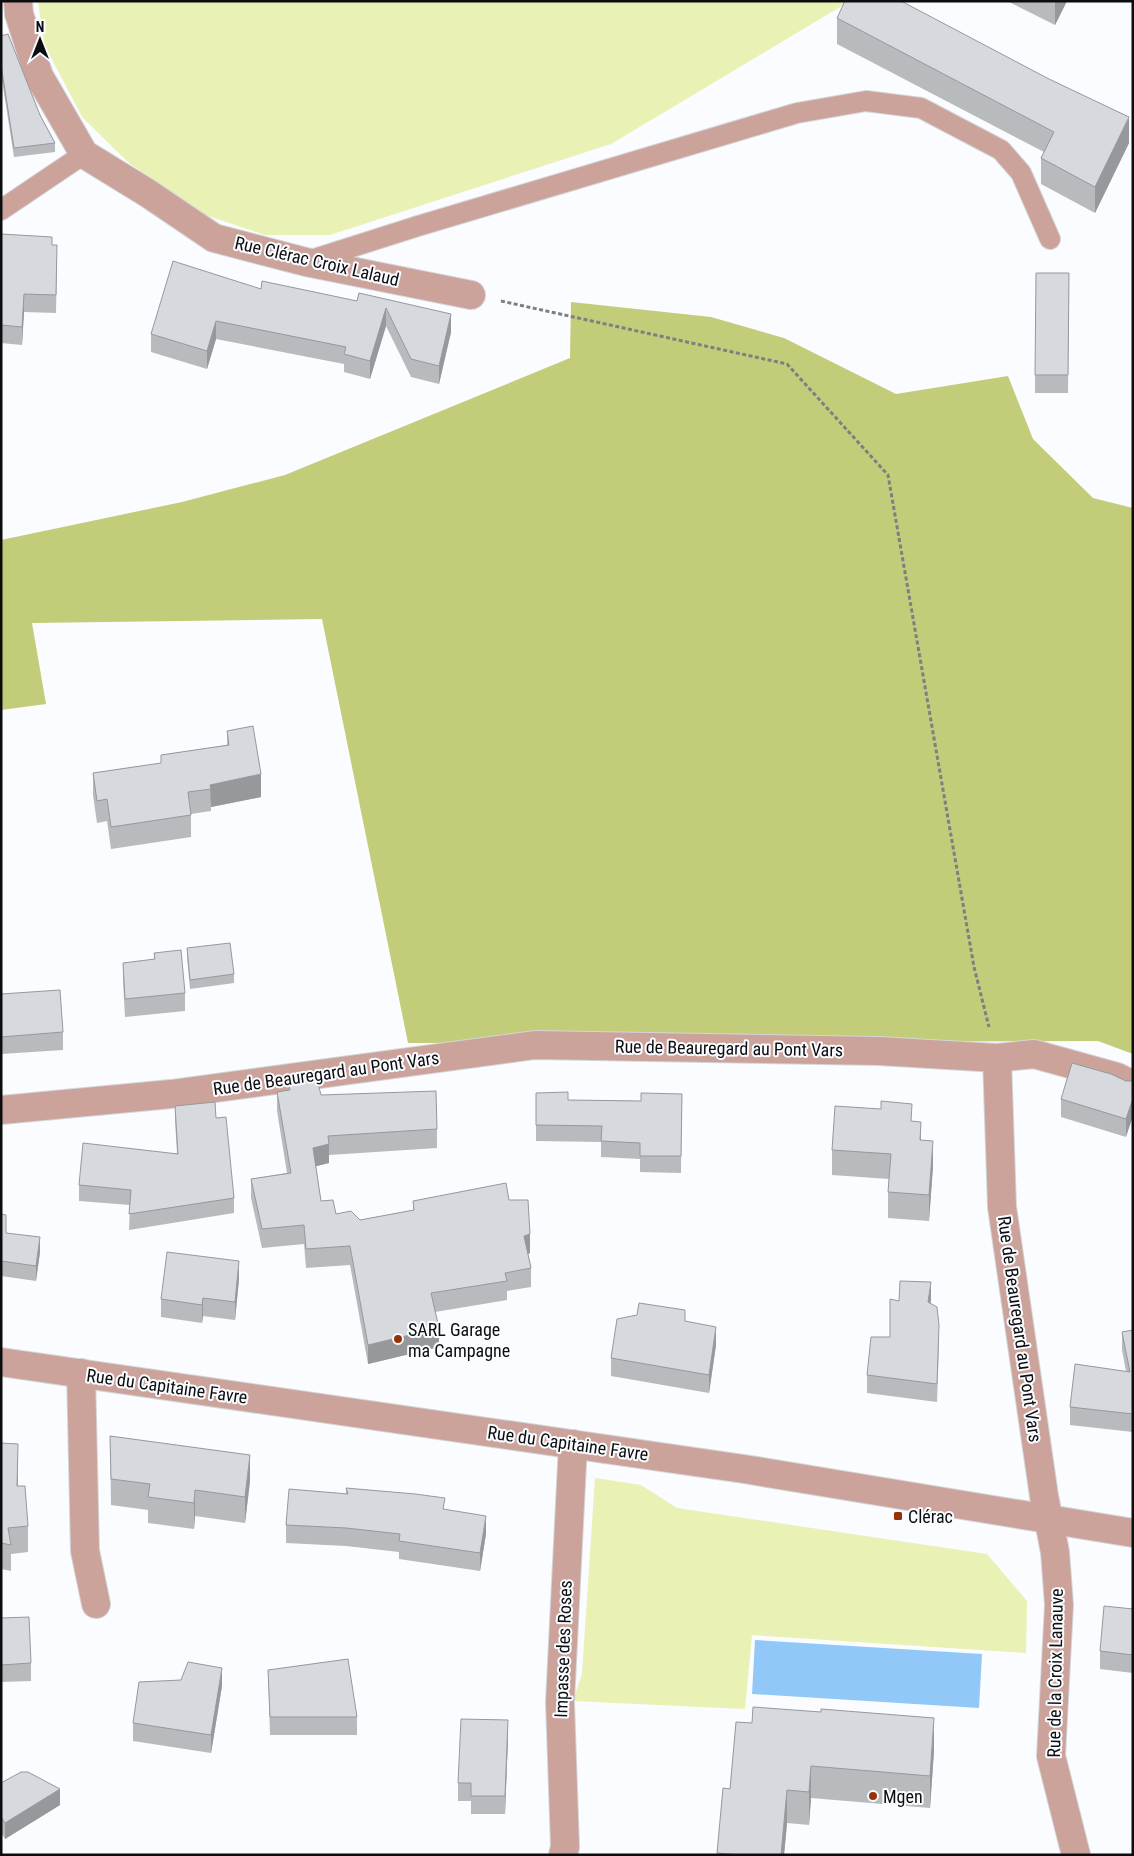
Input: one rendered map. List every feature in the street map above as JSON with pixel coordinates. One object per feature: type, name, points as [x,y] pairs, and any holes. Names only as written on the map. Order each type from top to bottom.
[{"type":"street","name":"Rue Clérac Croix Lalaud","points":[[18,1],[19,14],[39,76],[84,154],[149,194],[214,238],[306,262],[471,295]]},
{"type":"street","name":"Rue de Beauregard au Pont Vars","points":[[1,1110],[171,1094],[535,1045],[878,1051],[997,1058],[1002,1207],[1049,1519]]},
{"type":"street","points":[[997,1058],[1034,1054],[1116,1077],[1133,1086]]},
{"type":"street","name":"Rue du Capitaine Favre","points":[[1,1362],[744,1468],[1133,1533]]},
{"type":"street","points":[[81,1373],[85,1551],[96,1604]]},
{"type":"street","name":"Impasse des Roses","points":[[563,1855],[565,1846],[560,1702],[572,1444]]},
{"type":"street","name":"Rue de la Croix Lanauve","points":[[1049,1519],[1055,1552],[1059,1605],[1051,1756],[1076,1855]]},
{"type":"lane","points":[[306,262],[418,226],[796,113],[866,101],[921,108],[1001,150],[1020,173],[1050,239]]},
{"type":"lane","points":[[1,210],[84,154]]},
{"type":"path","points":[[471,295],[786,364],[888,475],[974,967],[997,1058]]},
{"type":"green space","points":[[38,1],[850,1],[611,144],[330,235],[265,235],[202,214],[129,163],[82,117],[44,44]]},
{"type":"green space","points":[[571,302],[711,317],[784,338],[896,394],[1008,376],[1033,439],[1093,498],[1133,508],[1133,1054],[1098,1041],[408,1043],[322,619],[32,623],[46,704],[1,710],[1,540],[182,502],[285,475],[570,358]]},
{"type":"green space","points":[[595,1478],[641,1485],[677,1508],[987,1554],[1027,1601],[1026,1653],[752,1635],[745,1709],[573,1701],[582,1674]]},
{"type":"water","points":[[755,1640],[982,1654],[979,1708],[752,1694]]},
{"type":"building","points":[[845,1],[901,1],[1049,79],[1129,117],[1095,187],[1041,158],[1054,132],[837,18]]},
{"type":"building","points":[[8,34],[40,115],[55,143],[14,148],[1,65],[1,36]]},
{"type":"building","points":[[1,234],[52,237],[52,245],[57,245],[56,295],[24,294],[22,327],[1,325]]},
{"type":"building","points":[[173,261],[261,289],[262,281],[357,301],[359,293],[451,314],[439,366],[411,359],[386,308],[370,361],[344,354],[346,347],[216,321],[207,351],[151,334]]},
{"type":"building","points":[[1036,273],[1069,273],[1068,375],[1035,375]]},
{"type":"building","points":[[253,726],[261,774],[210,785],[211,789],[188,792],[191,815],[111,827],[107,799],[97,801],[93,773],[161,763],[161,755],[229,745],[227,731]]},
{"type":"building","points":[[230,943],[234,974],[190,980],[187,948]]},
{"type":"building","points":[[181,950],[185,993],[125,999],[123,963],[155,959],[154,953]]},
{"type":"building","points":[[60,990],[63,1032],[1,1037],[1,994]]},
{"type":"building","points":[[1072,1063],[1111,1074],[1126,1081],[1133,1081],[1133,1098],[1126,1119],[1061,1099]]},
{"type":"building","points":[[317,1079],[321,1095],[436,1091],[437,1129],[328,1136],[329,1144],[313,1148],[321,1201],[333,1200],[336,1214],[351,1211],[360,1220],[414,1210],[413,1201],[506,1183],[509,1200],[528,1200],[530,1234],[524,1236],[531,1268],[505,1273],[507,1281],[431,1293],[439,1328],[368,1345],[350,1246],[306,1249],[304,1225],[262,1229],[251,1179],[291,1173],[277,1092],[290,1090],[289,1085]]},
{"type":"building","points":[[568,1092],[568,1100],[641,1101],[641,1093],[682,1094],[681,1156],[640,1156],[640,1143],[601,1141],[602,1126],[536,1125],[536,1093]]},
{"type":"building","points":[[881,1101],[912,1104],[911,1121],[921,1122],[920,1140],[933,1141],[929,1195],[888,1192],[891,1154],[832,1150],[835,1106],[881,1109]]},
{"type":"building","points":[[215,1102],[216,1118],[226,1117],[234,1198],[129,1214],[131,1190],[79,1185],[83,1143],[178,1154],[175,1106]]},
{"type":"building","points":[[1,1214],[6,1215],[6,1233],[40,1237],[36,1266],[1,1261]]},
{"type":"building","points":[[167,1252],[239,1261],[235,1302],[203,1298],[202,1305],[161,1299]]},
{"type":"building","points":[[900,1281],[931,1282],[928,1302],[937,1307],[939,1325],[937,1384],[867,1375],[871,1337],[890,1337],[890,1299],[899,1301]]},
{"type":"building","points":[[639,1303],[685,1310],[685,1321],[716,1327],[709,1375],[611,1358],[617,1319],[637,1315]]},
{"type":"building","points":[[1133,1330],[1133,1414],[1070,1407],[1075,1364],[1130,1372],[1122,1332]]},
{"type":"building","points":[[110,1436],[250,1455],[245,1497],[195,1490],[194,1503],[148,1497],[150,1484],[111,1479]]},
{"type":"building","points":[[1,1443],[18,1444],[17,1486],[25,1486],[28,1526],[8,1528],[11,1545],[1,1543]]},
{"type":"building","points":[[346,1488],[445,1498],[443,1509],[486,1516],[480,1553],[399,1541],[400,1534],[346,1528],[286,1525],[289,1489],[348,1494]]},
{"type":"building","points":[[1104,1606],[1133,1609],[1133,1655],[1100,1651]]},
{"type":"building","points":[[29,1617],[31,1663],[1,1665],[1,1618]]},
{"type":"building","points":[[348,1659],[357,1717],[270,1717],[268,1670]]},
{"type":"building","points":[[188,1662],[222,1668],[211,1735],[133,1723],[139,1682],[181,1680]]},
{"type":"building","points":[[753,1707],[821,1712],[821,1709],[934,1718],[930,1776],[811,1766],[809,1792],[787,1790],[781,1855],[717,1853],[723,1788],[730,1789],[736,1722],[752,1723]]},
{"type":"building","points":[[461,1719],[508,1720],[505,1796],[471,1796],[471,1783],[458,1783]]},
{"type":"building","points":[[21,1772],[28,1772],[60,1789],[5,1823],[1,1817],[1,1783]]},
{"type":"place","name":"SARL Garage ma Campagne","points":[[398,1339]]},
{"type":"place","name":"Clérac","points":[[898,1516]]},
{"type":"place","name":"Mgen","points":[[873,1796]]}]
